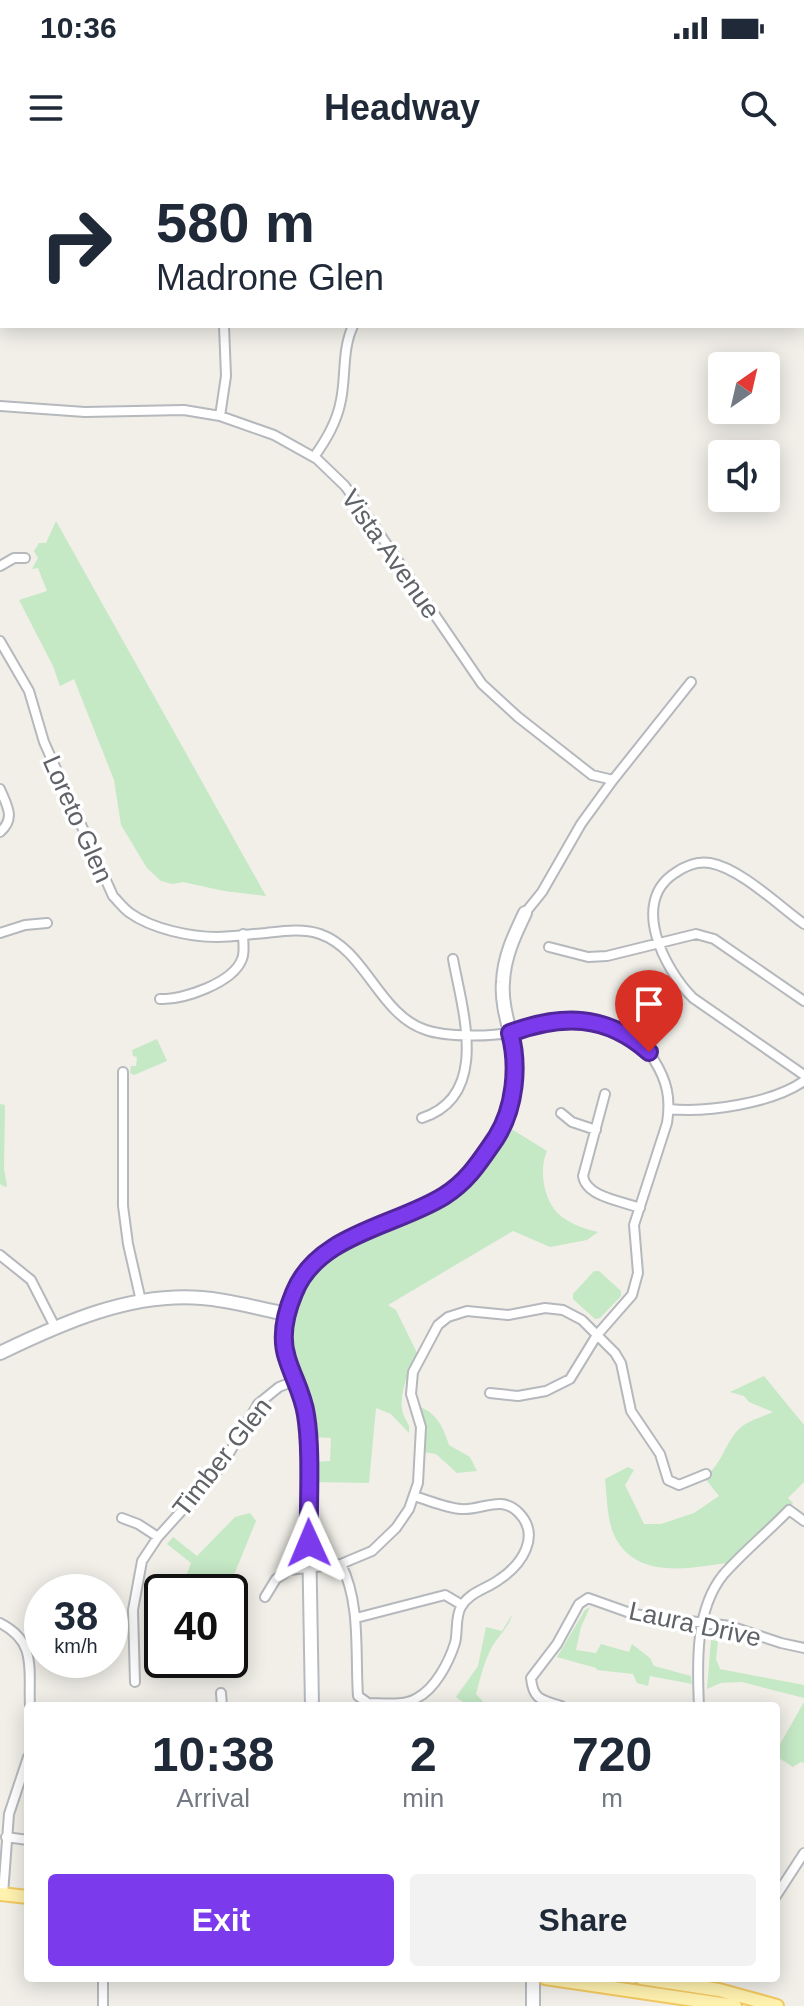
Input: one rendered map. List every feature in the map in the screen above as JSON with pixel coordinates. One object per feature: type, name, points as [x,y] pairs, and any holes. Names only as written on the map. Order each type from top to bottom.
[{"type":"main road","points":[[1,1894],[24,1897]]},
{"type":"main road","points":[[640,1982],[735,2006]]},
{"type":"main road","points":[[640,1982],[719,1990],[777,2006]]},
{"type":"street","points":[[220,416],[226,376],[224,328]]},
{"type":"street","points":[[314,457],[336,419],[347,338],[352,328]]},
{"type":"street","name":"Vista Avenue","points":[[0,406],[85,412],[184,410],[220,416],[274,435],[314,457],[354,497],[482,684],[518,717],[592,775],[613,780]]},
{"type":"street","points":[[0,566],[14,558],[25,558]]},
{"type":"street","name":"Loreto Glen","points":[[0,641],[29,691],[44,742],[113,896],[130,913],[177,931],[218,937],[294,931],[318,933],[340,945],[406,1019],[427,1031],[510,1033],[552,1020],[596,1022],[622,1032],[649,1052],[664,1075],[669,1109]]},
{"type":"street","points":[[312,1702],[307,1418],[297,1380],[286,1357],[284,1337],[295,1290],[305,1273],[325,1254],[442,1198],[469,1178],[506,1119],[514,1084],[515,1051],[502,984],[506,960],[525,913],[542,892],[581,824],[691,682]]},
{"type":"street","points":[[0,789],[11,814],[4,828]]},
{"type":"street","points":[[804,924],[734,873],[707,862],[685,866],[669,877],[658,892],[653,908],[658,943],[679,984],[693,998],[804,1075]]},
{"type":"street","points":[[0,933],[25,925],[47,923]]},
{"type":"street","points":[[160,999],[176,1000],[232,975],[242,959],[243,934]]},
{"type":"street","points":[[549,947],[588,957],[607,956],[696,934],[714,939],[804,1001]]},
{"type":"street","points":[[422,1118],[437,1113],[445,1106],[460,1084],[468,1058],[467,1034],[453,959]]},
{"type":"street","points":[[123,1072],[123,1206],[141,1301]]},
{"type":"street","points":[[490,1393],[518,1396],[546,1391],[570,1379],[597,1335],[632,1295],[638,1273],[634,1239],[640,1208],[669,1109],[699,1109],[771,1097],[804,1081]]},
{"type":"street","points":[[605,1094],[583,1176],[584,1184],[591,1191],[640,1208]]},
{"type":"street","points":[[561,1113],[572,1122],[596,1130]]},
{"type":"street","points":[[0,1255],[31,1280],[55,1327]]},
{"type":"street","points":[[0,1353],[55,1327],[160,1298],[201,1298],[287,1314]]},
{"type":"street","points":[[265,1597],[276,1579],[289,1570],[341,1564],[372,1551],[387,1540],[409,1509],[418,1483],[421,1427],[411,1394],[411,1381],[438,1325],[448,1317],[467,1311],[508,1315],[545,1308],[563,1310],[573,1315],[597,1335],[621,1363],[631,1411],[660,1454],[668,1480],[679,1485],[706,1474]]},
{"type":"street","name":"Timber Glen","points":[[135,1682],[133,1610],[142,1561],[158,1537],[221,1467],[258,1404],[279,1387],[297,1380]]},
{"type":"street","points":[[388,1702],[416,1699],[428,1689],[448,1661],[456,1641],[462,1605],[470,1595],[504,1577],[522,1557],[530,1542],[530,1531],[520,1514],[507,1504],[488,1503],[458,1509],[414,1496]]},
{"type":"street","points":[[699,1702],[698,1660],[708,1602],[724,1575],[789,1510],[804,1521]]},
{"type":"street","points":[[122,1518],[158,1537]]},
{"type":"street","points":[[341,1564],[356,1618],[358,1696],[367,1702]]},
{"type":"street","points":[[356,1618],[445,1595],[462,1605]]},
{"type":"street","name":"Laura Drive","points":[[548,1702],[539,1699],[532,1688],[531,1678],[557,1644],[579,1604],[588,1598],[633,1614],[704,1622],[804,1648]]},
{"type":"street","points":[[0,1623],[17,1634],[25,1646],[32,1665],[30,1702]]},
{"type":"street","points":[[221,1693],[222,1702]]},
{"type":"street","points":[[1,1894],[12,1801],[24,1768]]},
{"type":"street","points":[[6,1837],[24,1839]]},
{"type":"street","points":[[780,1890],[804,1853]]},
{"type":"street","points":[[103,1982],[103,2006]]},
{"type":"street","points":[[533,1982],[533,2006]]},
{"type":"green space","points":[[56,521],[266,896],[161,881],[147,868],[121,825],[114,780],[74,679],[60,686],[19,600],[47,591],[38,568],[32,569],[38,558],[34,551],[39,543],[46,543]]},
{"type":"green space","points":[[157,1039],[167,1061],[134,1075],[130,1073],[131,1066],[136,1066],[137,1057],[133,1056],[132,1050]]},
{"type":"green space","points":[[0,1104],[5,1105],[5,1187],[0,1184]]},
{"type":"green space","points":[[510,1128],[547,1151],[543,1168],[544,1186],[556,1211],[570,1222],[598,1232],[587,1240],[550,1247],[513,1231],[388,1305],[396,1310],[417,1353],[402,1401],[409,1433],[391,1414],[376,1408],[369,1483],[313,1482],[312,1462],[330,1461],[331,1438],[312,1437],[290,1331],[293,1308],[301,1288],[323,1259],[480,1170]]},
{"type":"green space","points":[[594,1271],[599,1271],[621,1291],[621,1296],[600,1318],[595,1319],[573,1299],[573,1294]]},
{"type":"green space","points":[[764,1376],[804,1425],[804,1482],[788,1498],[793,1503],[716,1581],[726,1563],[663,1568],[635,1559],[623,1549],[614,1535],[605,1479],[628,1467],[634,1470],[625,1485],[644,1524],[661,1524],[694,1513],[719,1496],[704,1477],[715,1467],[733,1436],[745,1424],[773,1412],[730,1392]]},
{"type":"green space","points":[[420,1407],[435,1417],[449,1445],[470,1457],[477,1471],[457,1473],[436,1454],[423,1452],[424,1427]]},
{"type":"green space","points":[[250,1513],[256,1521],[234,1574],[187,1574],[191,1563],[167,1544],[173,1537],[197,1556],[235,1517]]},
{"type":"green space","points":[[590,1607],[576,1650],[596,1653],[601,1644],[629,1652],[632,1644],[650,1658],[654,1666],[691,1676],[692,1684],[650,1676],[648,1686],[637,1683],[633,1674],[597,1670],[557,1657],[585,1610]]},
{"type":"green space","points":[[512,1615],[485,1662],[476,1694],[483,1702],[463,1702],[456,1697],[478,1666],[486,1627],[502,1631]]},
{"type":"green space","points":[[711,1640],[718,1641],[716,1659],[720,1669],[804,1685],[804,1698],[742,1682],[721,1683],[707,1689]]},
{"type":"green space","points":[[804,1702],[804,1763],[793,1767],[780,1759],[780,1744]]},
{"type":"route","points":[[309,1543],[307,1418],[297,1380],[286,1357],[284,1337],[287,1314],[305,1273],[325,1254],[345,1242],[442,1198],[469,1178],[506,1119],[514,1084],[515,1051],[510,1033],[552,1020],[596,1022],[634,1038],[649,1052]]}]
